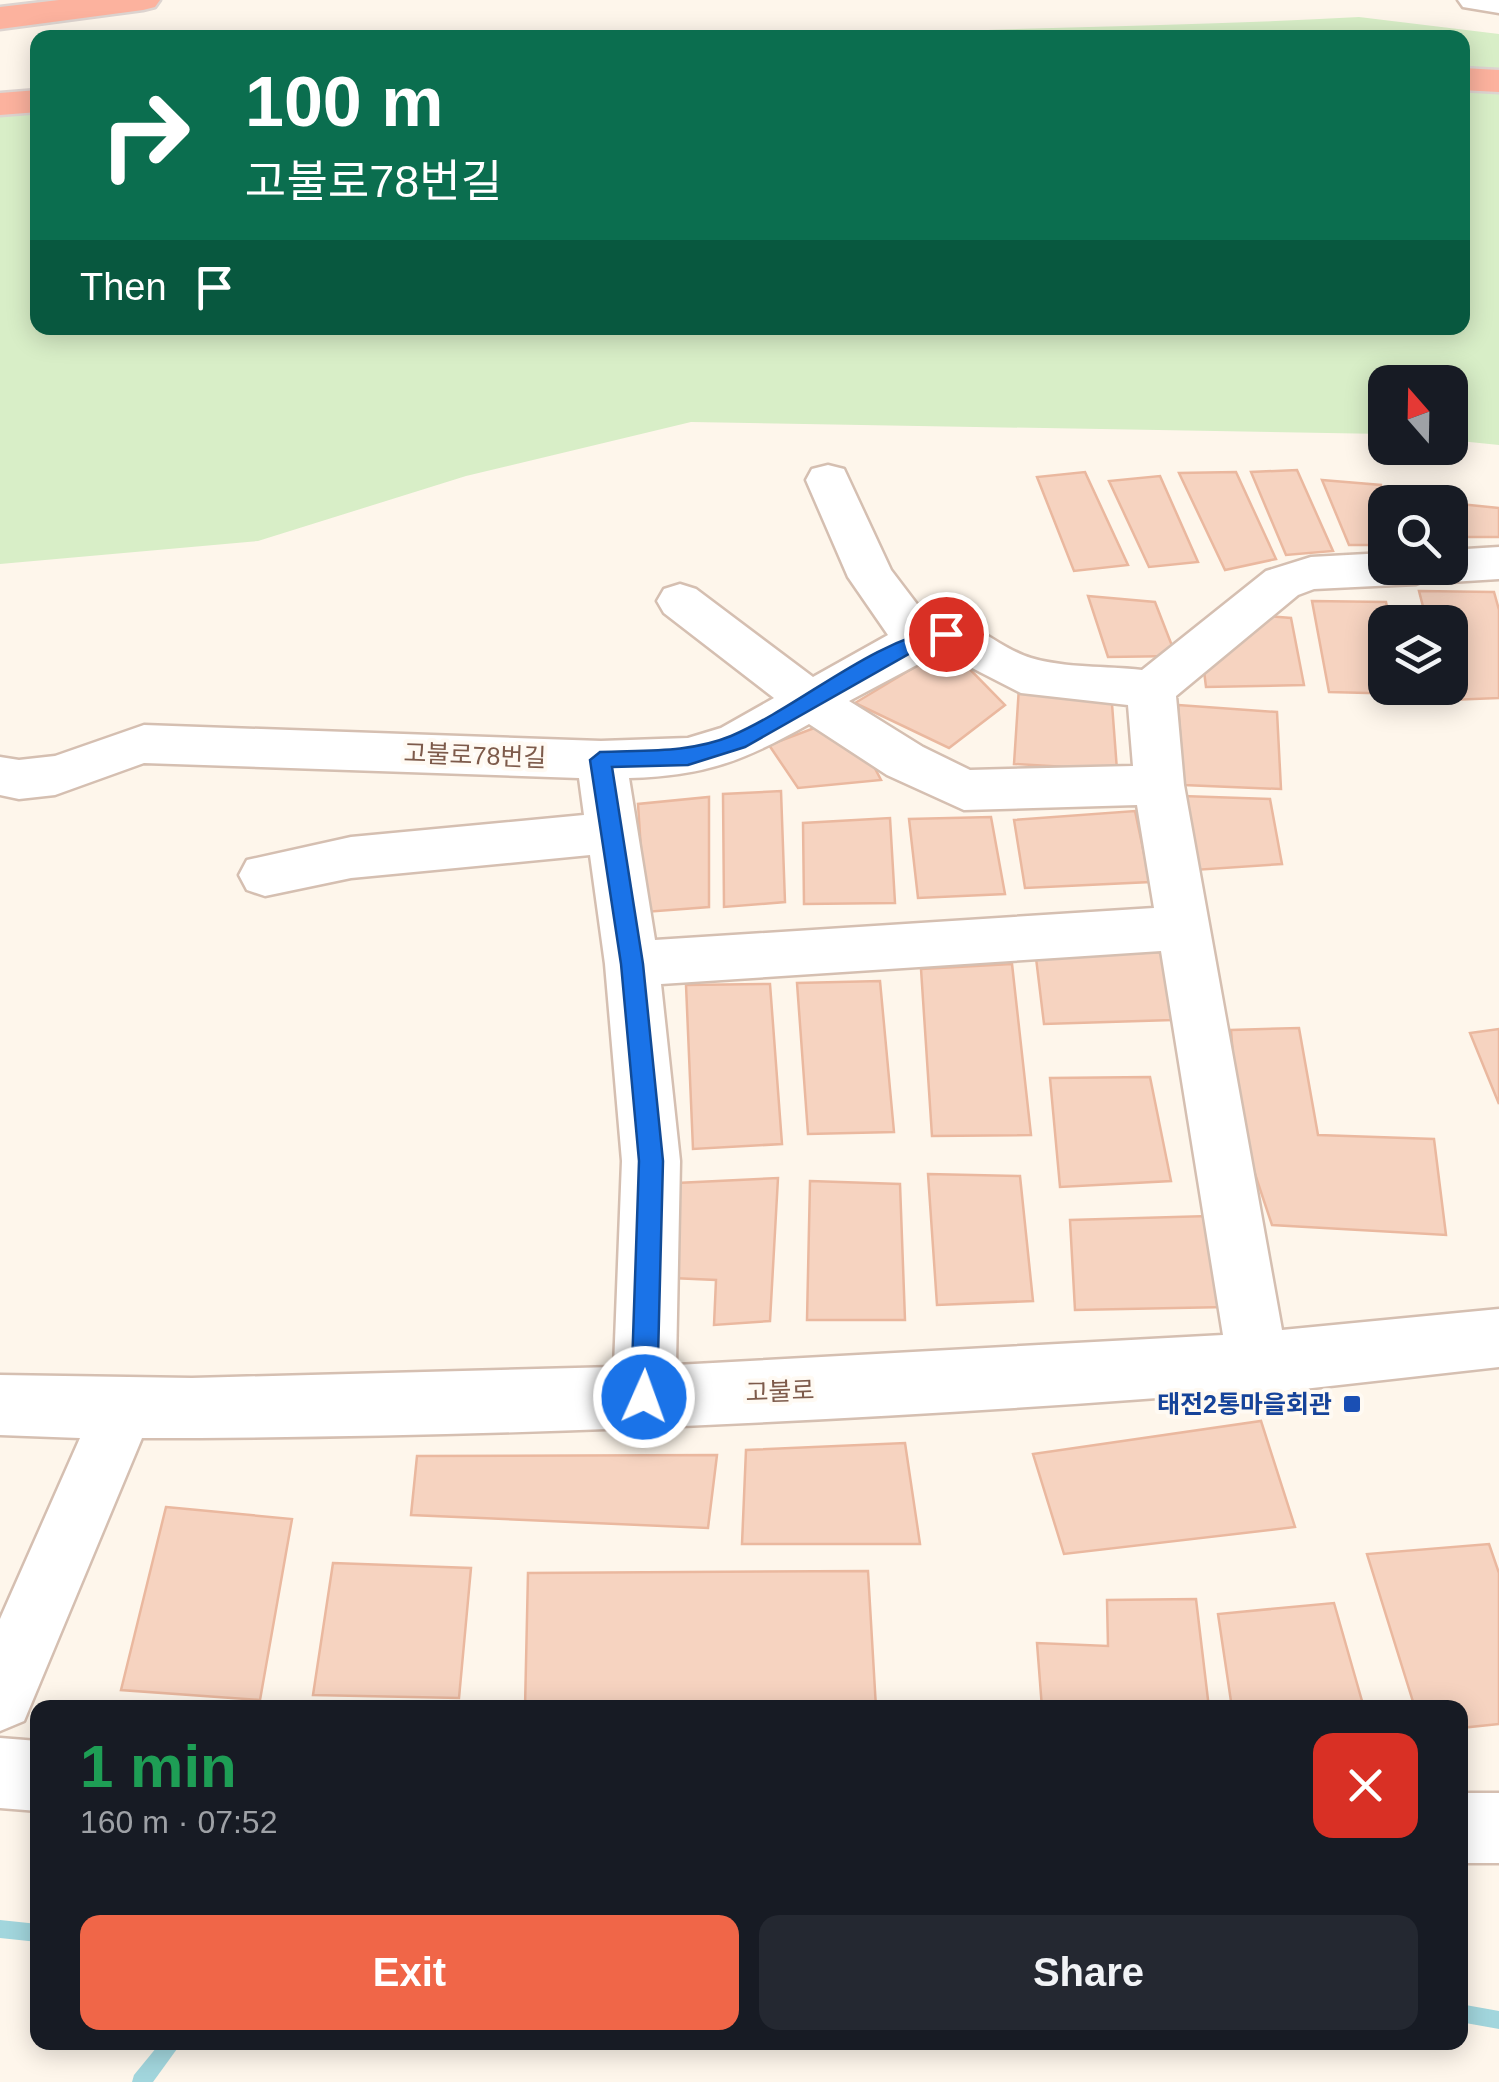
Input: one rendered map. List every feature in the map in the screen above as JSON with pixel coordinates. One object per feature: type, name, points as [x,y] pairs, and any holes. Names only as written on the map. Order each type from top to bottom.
[{"type":"highway","points":[[0,18],[142,0]]},
{"type":"highway","points":[[1470,79],[1499,81]]},
{"type":"highway","points":[[0,104],[30,102]]},
{"type":"street","points":[[1475,0],[1499,3]]},
{"type":"street","points":[[828,480],[872,577],[918,640],[946,634],[1021,675],[1151,689],[1282,582],[1311,573],[1368,570]]},
{"type":"street","points":[[1468,565],[1499,563]]},
{"type":"street","points":[[680,601],[808,698],[905,762],[964,790],[1159,785]]},
{"type":"street","name":"고불로78번길","points":[[0,776],[46,778],[116,750],[144,744],[600,760],[688,757],[738,741],[808,698],[918,640]]},
{"type":"street","points":[[1151,689],[1159,785],[1258,1365]]},
{"type":"street","points":[[600,760],[632,964],[651,1161],[644,1397]]},
{"type":"street","points":[[264,875],[329,857],[554,842],[612,831]]},
{"type":"street","points":[[632,964],[1184,928]]},
{"type":"street","name":"고불로","points":[[0,1405],[122,1410],[644,1397],[1056,1379],[1258,1365],[1499,1338]]},
{"type":"street","points":[[0,1697],[122,1410]]},
{"type":"street","points":[[0,1773],[30,1775]]},
{"type":"street","points":[[1468,1828],[1499,1828]]},
{"type":"green space","points":[[1359,17],[1466,30],[1000,30]]},
{"type":"green space","points":[[1470,30],[1499,34],[1499,445],[1468,442],[1468,365],[1368,365],[1368,434],[691,422],[466,476],[258,541],[0,564],[0,96],[30,90],[30,335],[1470,335]]},
{"type":"building","points":[[1297,470],[1333,551],[1286,555],[1251,472]]},
{"type":"building","points":[[1085,472],[1128,565],[1074,571],[1037,477]]},
{"type":"building","points":[[1236,472],[1276,559],[1225,570],[1179,473]]},
{"type":"building","points":[[1160,476],[1198,562],[1149,567],[1109,481]]},
{"type":"building","points":[[1322,480],[1381,485],[1368,485],[1368,545],[1349,545]]},
{"type":"building","points":[[1468,505],[1499,508],[1499,537],[1468,537]]},
{"type":"building","points":[[1419,591],[1494,592],[1499,610],[1499,698],[1468,699],[1468,605],[1423,605]]},
{"type":"building","points":[[1088,596],[1155,602],[1176,656],[1108,657]]},
{"type":"building","points":[[1312,601],[1386,602],[1387,605],[1368,605],[1368,693],[1329,692]]},
{"type":"building","points":[[1266,616],[1291,618],[1304,685],[1206,687],[1204,671]]},
{"type":"building","points":[[948,647],[1005,705],[949,748],[855,703]]},
{"type":"building","points":[[1019,687],[1112,704],[1117,770],[1014,764]]},
{"type":"building","points":[[1178,705],[1277,712],[1281,789],[1184,785]]},
{"type":"building","points":[[825,724],[865,749],[881,780],[798,788],[769,745]]},
{"type":"building","points":[[781,791],[785,902],[724,907],[723,794]]},
{"type":"building","points":[[1182,796],[1270,799],[1282,864],[1194,870]]},
{"type":"building","points":[[709,797],[709,907],[645,912],[638,804]]},
{"type":"building","points":[[1135,811],[1150,882],[1025,888],[1014,820]]},
{"type":"building","points":[[991,817],[1005,894],[918,898],[909,819]]},
{"type":"building","points":[[890,818],[895,903],[804,904],[803,823]]},
{"type":"building","points":[[1162,952],[1172,1020],[1044,1024],[1036,958]]},
{"type":"building","points":[[1012,964],[1031,1135],[932,1136],[921,969]]},
{"type":"building","points":[[880,981],[894,1132],[808,1134],[797,983]]},
{"type":"building","points":[[770,984],[782,1144],[693,1149],[686,985]]},
{"type":"building","points":[[1299,1028],[1318,1135],[1434,1139],[1446,1235],[1272,1225],[1238,1123],[1231,1030]]},
{"type":"building","points":[[1499,1029],[1499,1104],[1470,1033]]},
{"type":"building","points":[[1150,1077],[1171,1181],[1060,1187],[1050,1078]]},
{"type":"building","points":[[928,1174],[1020,1176],[1033,1301],[937,1305]]},
{"type":"building","points":[[778,1178],[770,1321],[714,1325],[716,1280],[672,1278],[677,1183]]},
{"type":"building","points":[[810,1181],[900,1184],[905,1320],[807,1320]]},
{"type":"building","points":[[1209,1216],[1226,1307],[1075,1310],[1070,1220]]},
{"type":"building","points":[[1261,1421],[1295,1527],[1064,1554],[1033,1454]]},
{"type":"building","points":[[905,1443],[920,1544],[742,1544],[746,1450]]},
{"type":"building","points":[[717,1455],[708,1528],[411,1515],[417,1456]]},
{"type":"building","points":[[166,1507],[292,1519],[260,1700],[121,1690]]},
{"type":"building","points":[[1489,1544],[1499,1573],[1499,1724],[1468,1727],[1468,1700],[1413,1700],[1367,1554]]},
{"type":"building","points":[[333,1563],[471,1568],[459,1698],[313,1695]]},
{"type":"building","points":[[868,1571],[876,1700],[525,1700],[528,1573]]},
{"type":"building","points":[[1196,1599],[1208,1700],[1041,1700],[1037,1643],[1108,1646],[1107,1600]]},
{"type":"building","points":[[1334,1603],[1362,1700],[1231,1700],[1218,1614]]},
{"type":"waterway","points":[[0,1929],[30,1932]]},
{"type":"waterway","points":[[1468,2014],[1499,2020]]},
{"type":"waterway","points":[[141,2082],[167,2050]]},
{"type":"place","name":"태전2통마을회관","points":[[1352,1404]]},
{"type":"route","points":[[644,1397],[651,1161],[632,964],[600,760],[688,757],[738,741],[808,698],[918,640],[946,634]]}]
